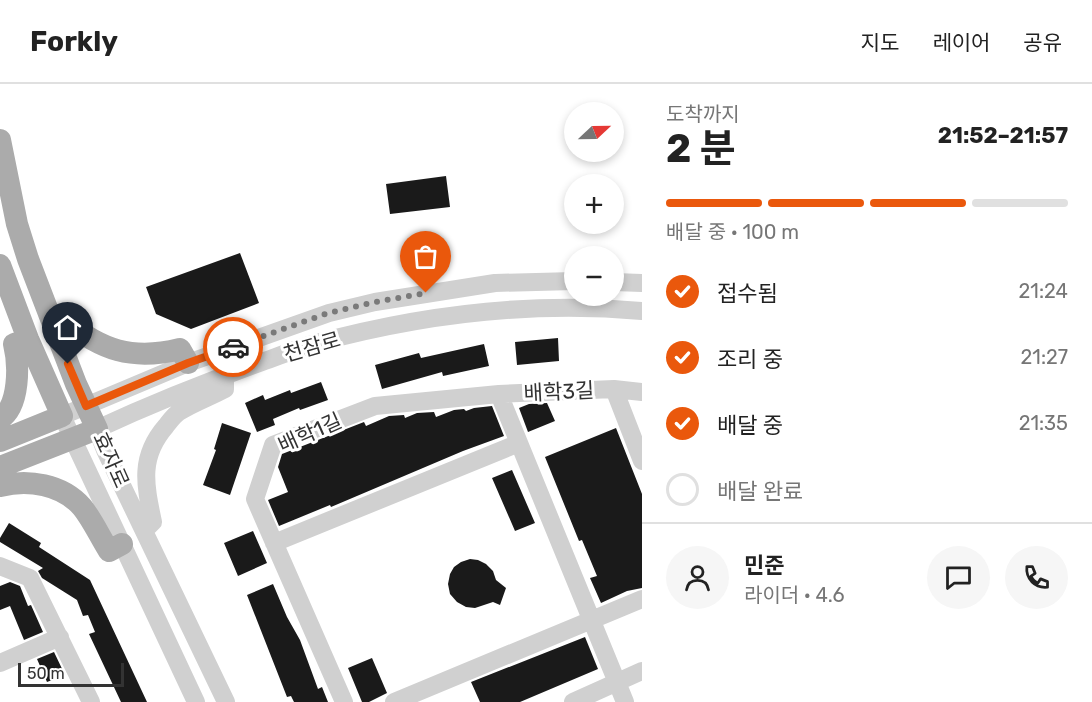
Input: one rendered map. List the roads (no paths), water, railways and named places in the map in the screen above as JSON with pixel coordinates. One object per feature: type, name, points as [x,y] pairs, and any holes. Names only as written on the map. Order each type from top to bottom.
[{"type":"main road","name":"효자로","points":[[0,140],[17,224],[33,274],[97,429]]},
{"type":"main road","name":"효자로","points":[[0,265],[28,339],[62,416]]},
{"type":"main road","points":[[53,324],[64,320],[82,334],[124,352],[144,356],[180,349],[188,363]]},
{"type":"main road","points":[[0,419],[15,396],[18,361],[14,344],[28,339]]},
{"type":"main road","name":"천잠로","points":[[0,441],[62,416]]},
{"type":"main road","name":"천잠로","points":[[0,467],[97,429]]},
{"type":"main road","points":[[0,486],[13,482],[55,487],[81,506],[109,551],[123,544]]},
{"type":"street","name":"천잠로","points":[[62,416],[188,363],[328,313],[375,302],[495,283],[564,281]]},
{"type":"street","points":[[624,282],[642,283]]},
{"type":"street","name":"천잠로","points":[[97,429],[225,375],[312,345],[409,322],[510,309],[574,308],[642,311]]},
{"type":"street","points":[[144,531],[153,522],[146,491],[146,464],[150,449],[177,413],[225,390],[225,375]]},
{"type":"street","points":[[614,389],[642,392]]},
{"type":"street","name":"배학3길","points":[[375,406],[499,394],[614,389],[642,461]]},
{"type":"street","name":"배학3길","points":[[499,394],[625,702]]},
{"type":"street","name":"배학1길","points":[[344,702],[255,499],[273,445],[375,406]]},
{"type":"street","name":"효자로","points":[[62,416],[196,702]]},
{"type":"street","name":"효자로","points":[[97,429],[226,702]]},
{"type":"street","points":[[274,543],[519,443]]},
{"type":"street","points":[[0,566],[30,578],[91,702]]},
{"type":"street","points":[[394,702],[642,599]]},
{"type":"street","points":[[0,663],[60,637]]},
{"type":"street","points":[[573,702],[642,671]]}]
